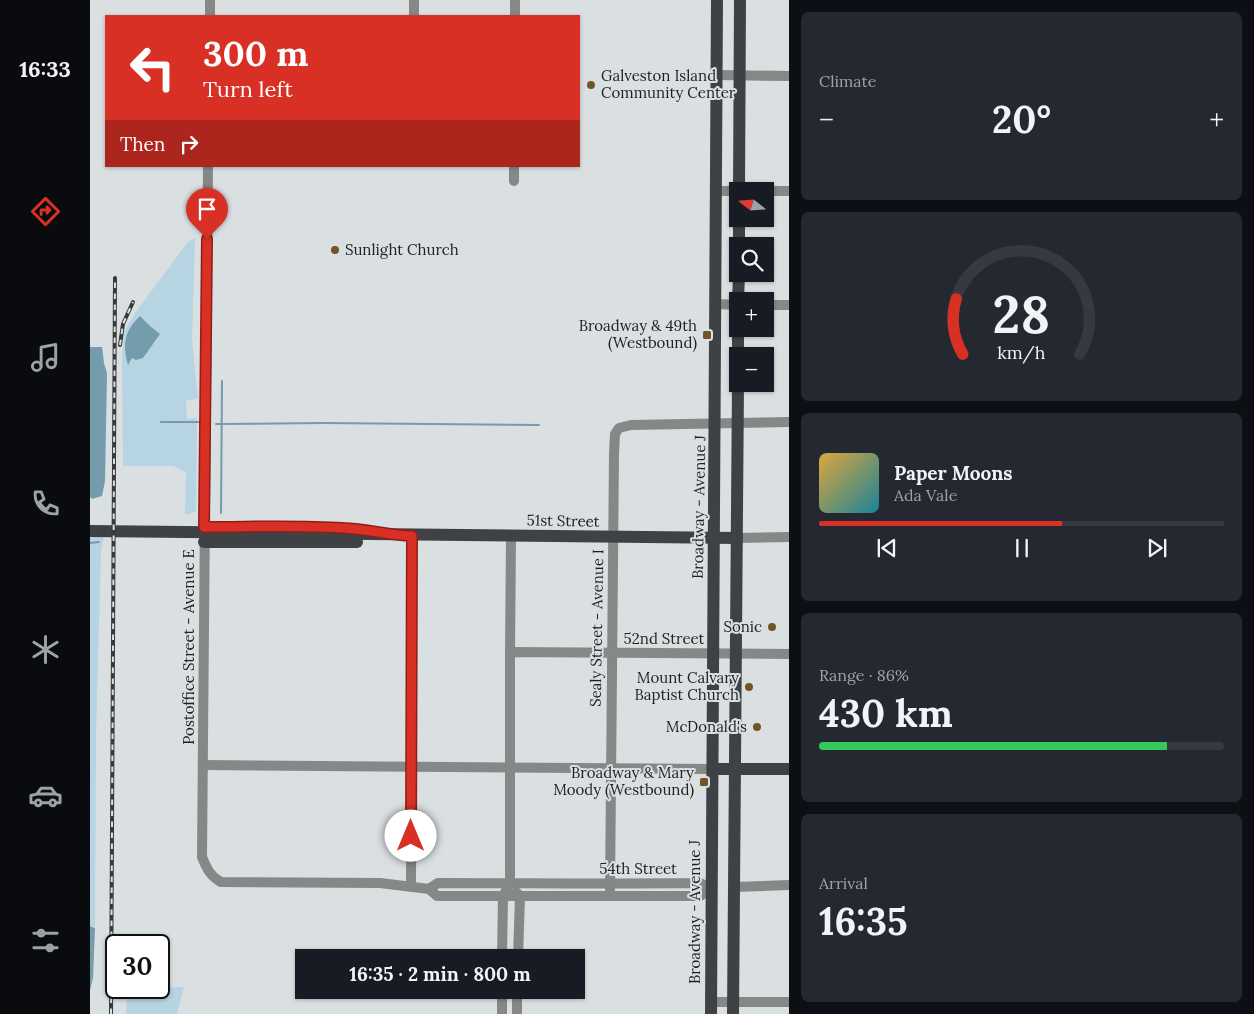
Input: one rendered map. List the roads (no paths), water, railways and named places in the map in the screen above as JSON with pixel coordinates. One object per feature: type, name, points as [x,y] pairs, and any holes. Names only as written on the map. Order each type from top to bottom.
[{"type":"main road","name":"Broadway - Avenue J","points":[[711,1008],[718,0]]},
{"type":"main road","points":[[739,182],[740,0]]},
{"type":"main road","points":[[733,1008],[738,392]]},
{"type":"main road","points":[[204,527],[335,527],[358,528],[396,535]]},
{"type":"main road","name":"51st Street","points":[[90,531],[412,536],[736,538]]},
{"type":"main road","points":[[204,542],[340,544],[366,542],[396,535]]},
{"type":"main road","points":[[713,769],[789,769]]},
{"type":"main road","points":[[711,888],[734,888]]},
{"type":"street","points":[[210,0],[210,15]]},
{"type":"street","points":[[414,0],[414,15]]},
{"type":"street","points":[[515,0],[515,15]]},
{"type":"street","points":[[717,75],[789,76]]},
{"type":"street","name":"Postoffice Street - Avenue E","points":[[202,857],[208,167]]},
{"type":"street","points":[[514,167],[514,182]]},
{"type":"street","points":[[716,190],[729,191]]},
{"type":"street","points":[[774,191],[789,191]]},
{"type":"street","points":[[716,304],[729,303]]},
{"type":"street","points":[[774,305],[789,305]]},
{"type":"street","points":[[716,422],[789,422]]},
{"type":"street","name":"Sealy Street - Avenue I","points":[[610,896],[611,654],[614,454],[616,434],[619,428],[631,425],[716,422]]},
{"type":"street","points":[[411,887],[412,536]]},
{"type":"street","points":[[502,949],[503,896],[510,883],[509,767],[512,536]]},
{"type":"street","name":"51st Street","points":[[736,538],[789,538]]},
{"type":"street","name":"52nd Street","points":[[510,652],[789,654]]},
{"type":"street","points":[[204,765],[713,769]]},
{"type":"street","name":"54th Street","points":[[202,857],[212,877],[221,882],[380,883],[430,889],[437,896],[700,896],[711,888],[700,883],[438,883],[430,889]]},
{"type":"street","points":[[510,883],[520,896],[518,949]]},
{"type":"street","points":[[734,888],[789,885]]},
{"type":"street","points":[[502,999],[502,1014]]},
{"type":"street","points":[[517,999],[517,1014]]},
{"type":"street","points":[[711,1008],[733,1008],[789,1002]]},
{"type":"waterway","points":[[221,513],[222,381]]},
{"type":"waterway","points":[[161,422],[199,422]]},
{"type":"waterway","points":[[216,424],[539,425]]},
{"type":"waterway","points":[[90,543],[99,542]]},
{"type":"railway","points":[[111,1014],[115,278]]},
{"type":"railway","points":[[120,345],[123,324],[133,302]]},
{"type":"place","name":"Galveston Island Community Center","points":[[591,85]]},
{"type":"place","name":"Sunlight Church","points":[[335,250]]},
{"type":"place","name":"Broadway & 49th (Westbound)","points":[[707,335]]},
{"type":"place","name":"Sonic","points":[[772,627]]},
{"type":"place","name":"Mount Calvary Baptist Church","points":[[749,687]]},
{"type":"place","name":"McDonald's","points":[[757,727]]},
{"type":"place","name":"Broadway & Mary Moody (Westbound)","points":[[704,782]]}]
